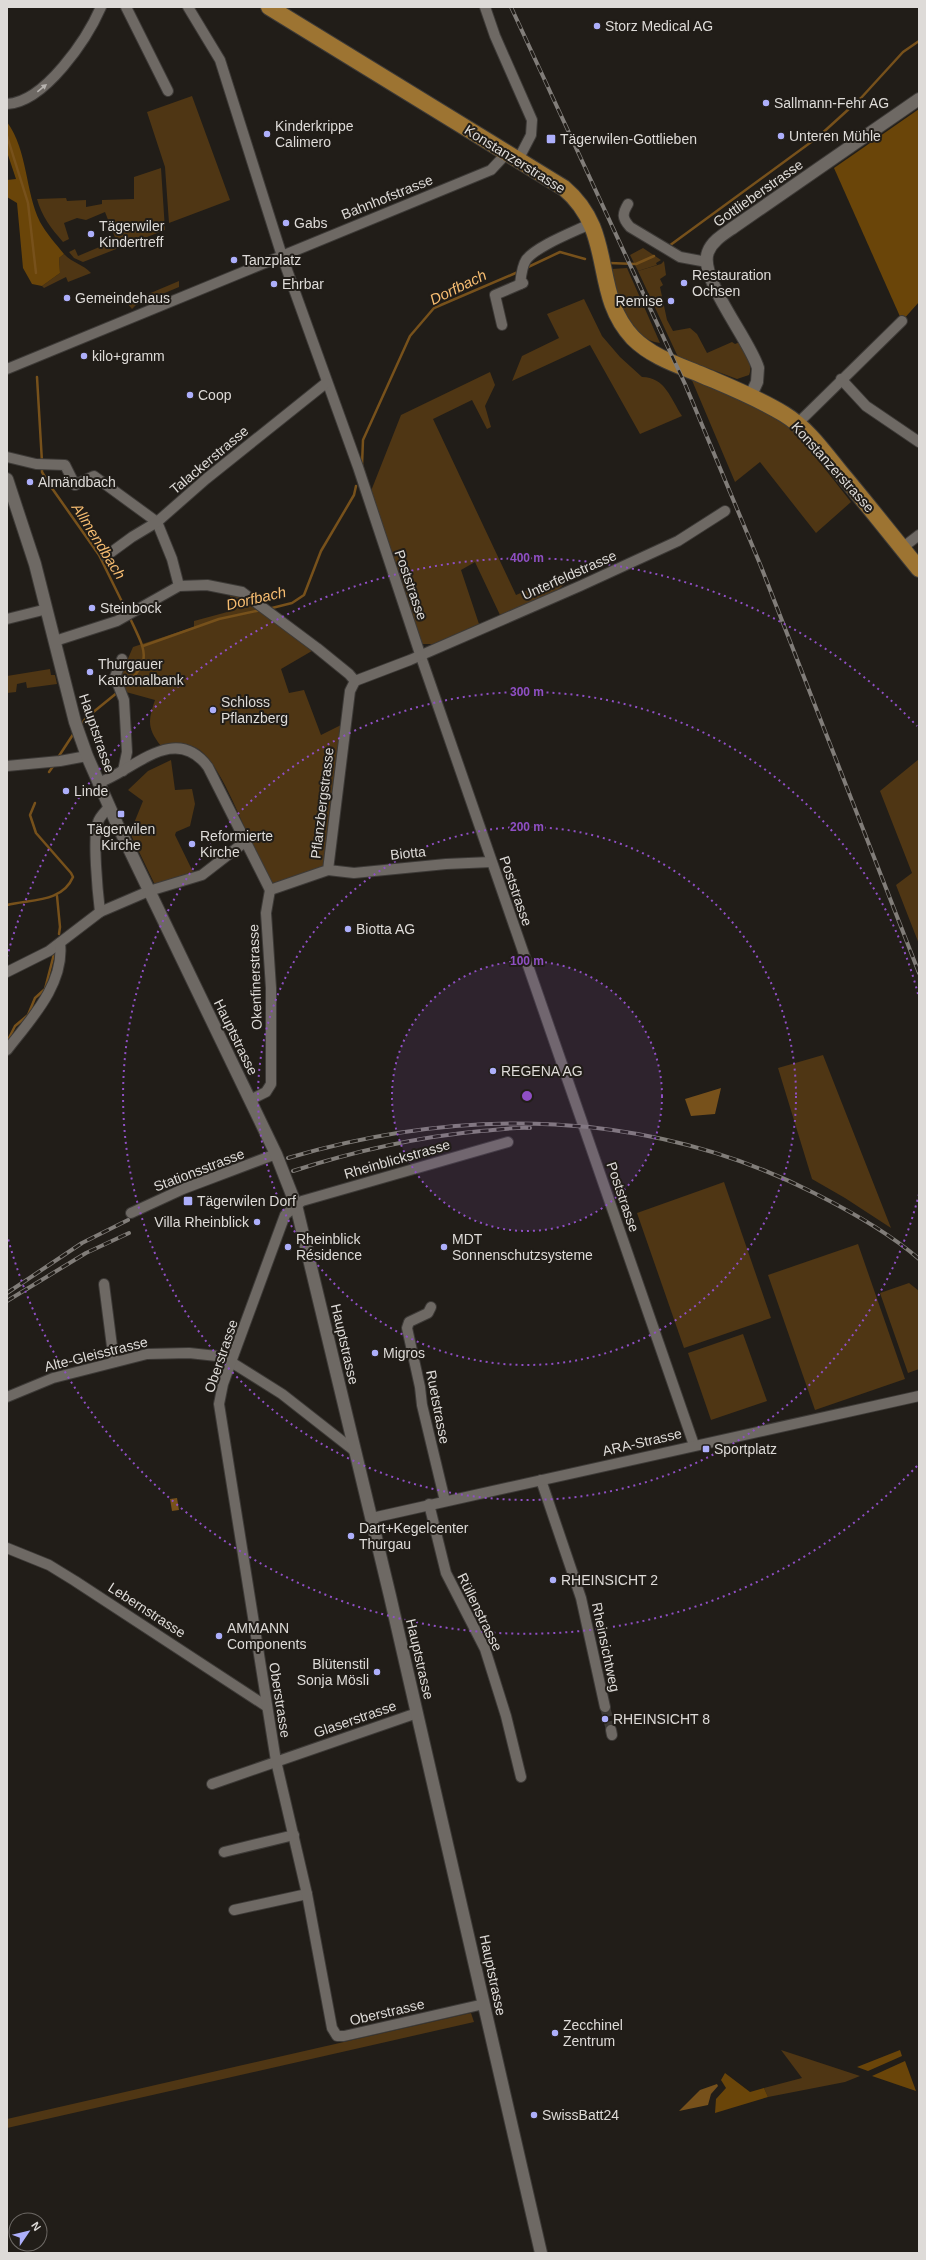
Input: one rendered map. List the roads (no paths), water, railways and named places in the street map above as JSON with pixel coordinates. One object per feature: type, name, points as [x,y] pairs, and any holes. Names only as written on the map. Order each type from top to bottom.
[{"type":"main road","name":"Konstanzerstrasse","points":[[269,7],[564,188],[580,203],[592,223],[607,289],[617,317],[634,339],[644,348],[669,362],[751,395],[797,424],[825,454],[919,569]]},
{"type":"street","points":[[7,104],[17,103],[36,93],[49,83],[89,31],[101,7]]},
{"type":"street","points":[[126,7],[168,91]]},
{"type":"street","name":"Poststrasse","points":[[188,7],[220,60],[282,256],[326,383],[360,473],[491,862],[694,1445]]},
{"type":"street","name":"Bahnhofstrasse","points":[[7,369],[491,170],[513,157],[531,135],[532,120],[494,36],[485,7]]},
{"type":"street","name":"Gottlieberstrasse","points":[[707,262],[707,253],[712,245],[728,231],[919,99]]},
{"type":"street","points":[[628,204],[623,212],[624,220],[630,227],[675,255],[691,260],[707,262],[709,273],[715,287],[757,364],[758,378],[751,395]]},
{"type":"street","points":[[502,325],[494,295],[522,277],[530,256],[555,240],[592,223]]},
{"type":"street","points":[[797,424],[841,379],[902,321]]},
{"type":"street","points":[[841,379],[866,406],[919,442]]},
{"type":"street","name":"Talackerstrasse","points":[[106,556],[132,536],[157,522],[206,479],[326,383]]},
{"type":"street","points":[[7,457],[41,464],[65,465],[75,485],[94,476],[157,522],[172,559],[179,586]]},
{"type":"street","name":"Hauptstrasse","points":[[7,479],[35,564],[80,737],[87,756],[109,807],[276,1154],[296,1205],[372,1518],[541,2253]]},
{"type":"street","name":"Unterfeldstrasse","points":[[355,681],[366,678],[580,586],[678,541],[725,511]]},
{"type":"street","points":[[902,548],[919,535]]},
{"type":"street","points":[[55,641],[100,627],[127,615],[179,586],[207,585],[242,592],[317,648],[355,681]]},
{"type":"street","points":[[7,619],[47,609]]},
{"type":"street","points":[[122,659],[115,677],[121,690],[127,752],[123,771]]},
{"type":"street","name":"Pflanzbergstrasse","points":[[270,890],[328,870],[347,710],[350,691],[355,681]]},
{"type":"street","points":[[98,783],[113,778],[145,757],[159,751],[180,749],[196,754],[208,766],[270,890]]},
{"type":"street","points":[[7,766],[60,761],[87,756]]},
{"type":"street","points":[[100,912],[96,828],[101,816],[109,807]]},
{"type":"street","points":[[7,972],[38,958],[100,912],[149,891],[202,875],[246,841]]},
{"type":"street","name":"Biotta","points":[[328,870],[354,873],[446,864],[491,862]]},
{"type":"street","name":"Okenfinerstrasse","points":[[250,1100],[266,1092],[271,1084],[271,988],[266,913],[270,890]]},
{"type":"street","points":[[7,1050],[42,1003],[54,981],[61,952],[60,942]]},
{"type":"street","name":"Rheinblickstrasse","points":[[296,1205],[302,1201],[508,1142]]},
{"type":"street","name":"Stationsstrasse","points":[[131,1213],[184,1189],[276,1154]]},
{"type":"street","name":"Oberstrasse","points":[[296,1205],[285,1215],[223,1384],[220,1409],[266,1706],[276,1761],[307,1894],[332,2028],[337,2036],[344,2036],[484,2004]]},
{"type":"street","points":[[104,1284],[114,1362]]},
{"type":"street","name":"Ruetstrasse","points":[[430,1307],[428,1313],[409,1322],[407,1328],[420,1387],[422,1405],[445,1501]]},
{"type":"street","name":"Alte-Gleisstrasse","points":[[7,1397],[53,1378],[147,1354],[166,1352],[217,1356],[231,1362],[300,1406],[356,1452]]},
{"type":"street","name":"ARA-Strasse","points":[[372,1518],[919,1396]]},
{"type":"street","name":"Rheinsichtweg","points":[[541,1480],[581,1598],[605,1707]]},
{"type":"street","name":"Rüllenstrasse","points":[[430,1504],[446,1574],[485,1649],[506,1716],[521,1778]]},
{"type":"street","name":"Lebernstrasse","points":[[7,1548],[49,1566],[75,1581],[266,1706]]},
{"type":"street","name":"Glaserstrasse","points":[[212,1784],[417,1713]]},
{"type":"street","points":[[224,1852],[294,1835]]},
{"type":"street","points":[[234,1910],[307,1894]]},
{"type":"waterway","name":"Dorfbach","points":[[669,246],[818,137],[861,98],[903,52],[919,41]]},
{"type":"waterway","name":"Allmendbach","points":[[7,136],[28,203],[36,273]]},
{"type":"waterway","name":"Dorfbach","points":[[526,268],[560,252],[585,259]]},
{"type":"waterway","name":"Dorfbach","points":[[609,263],[636,264],[654,256]]},
{"type":"waterway","name":"Dorfbach","points":[[362,465],[363,440],[410,336],[434,308],[518,272]]},
{"type":"waterway","name":"Allmendbach","points":[[37,377],[42,462]]},
{"type":"waterway","name":"Allmendbach","points":[[42,467],[42,472],[49,484],[99,555],[127,612]]},
{"type":"waterway","name":"Dorfbach","points":[[268,609],[292,603],[304,595],[321,551],[354,495],[356,486]]},
{"type":"waterway","name":"Dorfbach","points":[[143,646],[219,619],[261,610]]},
{"type":"waterway","points":[[121,688],[132,679],[139,670],[143,663],[144,655],[139,638],[129,616]]},
{"type":"waterway","points":[[80,726],[86,718],[118,692]]},
{"type":"waterway","points":[[57,759],[74,733]]},
{"type":"waterway","points":[[49,772],[54,765]]},
{"type":"waterway","points":[[7,905],[53,896],[61,892],[73,877],[36,833],[30,815],[35,803]]},
{"type":"waterway","points":[[57,896],[60,927],[59,934]]},
{"type":"waterway","points":[[7,1042],[15,1026],[28,1015],[35,998],[45,989],[54,954]]},
{"type":"tunnel","points":[[605,1707],[611,1730]]},
{"type":"railway","points":[[511,7],[685,384],[760,564],[919,973]]},
{"type":"railway","points":[[288,1158],[354,1141],[421,1130],[488,1124],[555,1124],[621,1131],[687,1145],[751,1165],[814,1193],[855,1215],[882,1231],[919,1259]]},
{"type":"railway","points":[[293,1171],[363,1151],[410,1141],[481,1131],[530,1128]]},
{"type":"railway","points":[[7,1293],[82,1243],[128,1220]]},
{"type":"railway","points":[[7,1301],[86,1253],[129,1233]]},
{"type":"place","name":"Storz Medical AG","points":[[597,26]]},
{"type":"place","name":"Sallmann-Fehr AG","points":[[766,103]]},
{"type":"place","name":"Kinderkrippe Calimero","points":[[267,134]]},
{"type":"place","name":"Unteren Mühle","points":[[781,136]]},
{"type":"place","name":"Tägerwilen-Gottlieben","points":[[551,139]]},
{"type":"place","name":"Gabs","points":[[286,223]]},
{"type":"place","name":"Tägerwiler Kindertreff","points":[[91,234]]},
{"type":"place","name":"Tanzplatz","points":[[234,260]]},
{"type":"place","name":"Restauration Ochsen","points":[[684,283]]},
{"type":"place","name":"Ehrbar","points":[[274,284]]},
{"type":"place","name":"Gemeindehaus","points":[[67,298]]},
{"type":"place","name":"Remise","points":[[671,301]]},
{"type":"place","name":"kilo+gramm","points":[[84,356]]},
{"type":"place","name":"Coop","points":[[190,395]]},
{"type":"place","name":"Almändbach","points":[[30,482]]},
{"type":"place","name":"Steinbock","points":[[92,608]]},
{"type":"place","name":"Thurgauer Kantonalbank","points":[[90,672]]},
{"type":"place","name":"Schloss Pflanzberg","points":[[213,710]]},
{"type":"place","name":"Linde","points":[[66,791]]},
{"type":"place","name":"Tägerwilen Kirche","points":[[121,814]]},
{"type":"place","name":"Reformierte Kirche","points":[[192,844]]},
{"type":"place","name":"Biotta AG","points":[[348,929]]},
{"type":"place","name":"REGENA AG","points":[[493,1071]]},
{"type":"place","name":"Tägerwilen Dorf","points":[[188,1201]]},
{"type":"place","name":"Villa Rheinblick","points":[[257,1222]]},
{"type":"place","name":"Rheinblick Résidence","points":[[288,1247]]},
{"type":"place","name":"MDT Sonnenschutzsysteme","points":[[444,1247]]},
{"type":"place","name":"Migros","points":[[375,1353]]},
{"type":"place","name":"Sportplatz","points":[[706,1449]]},
{"type":"place","name":"Dart+Kegelcenter Thurgau","points":[[351,1536]]},
{"type":"place","name":"RHEINSICHT 2","points":[[553,1580]]},
{"type":"place","name":"AMMANN Components","points":[[219,1636]]},
{"type":"place","name":"Blütenstil Sonja Mösli","points":[[377,1672]]},
{"type":"place","name":"RHEINSICHT 8","points":[[605,1719]]},
{"type":"place","name":"Zecchinel Zentrum","points":[[555,2033]]},
{"type":"place","name":"SwissBatt24","points":[[534,2115]]}]
